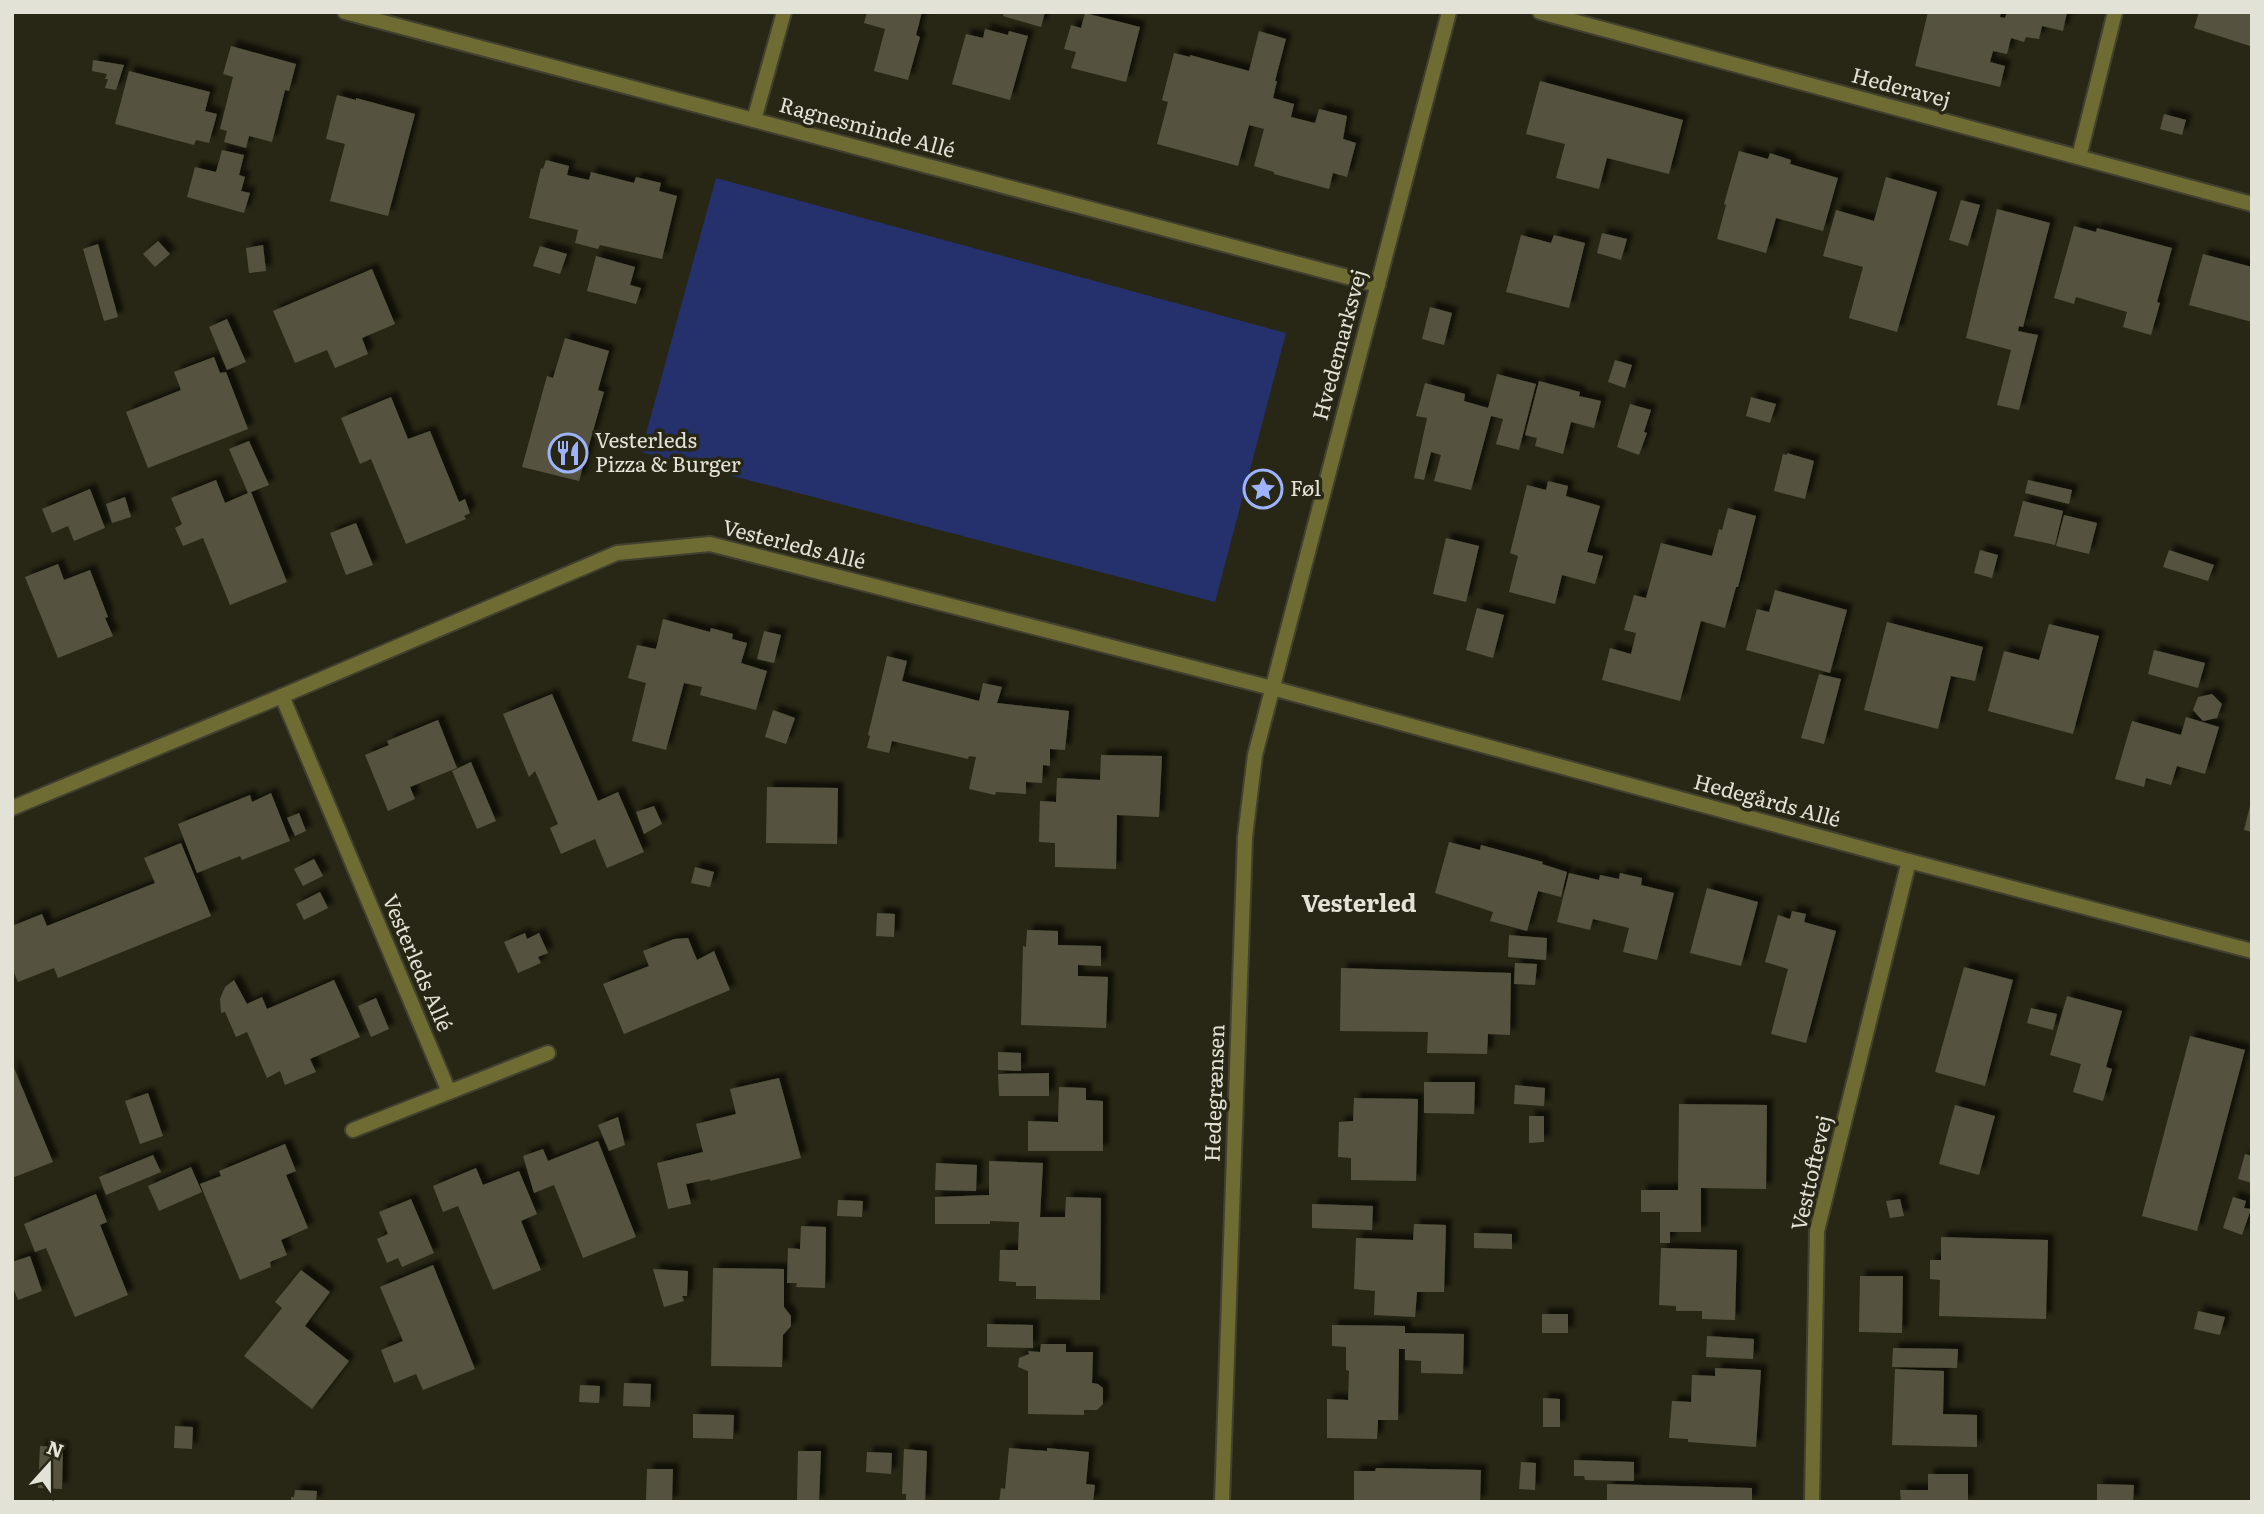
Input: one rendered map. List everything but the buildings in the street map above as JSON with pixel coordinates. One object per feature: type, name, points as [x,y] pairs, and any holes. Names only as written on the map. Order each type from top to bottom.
[{"type":"street","name":"Ragnesminde Allé","points":[[345,12],[1378,285]]},
{"type":"street","points":[[754,120],[784,12]]},
{"type":"street","name":"Hvedemarksvej","points":[[1272,688],[1449,12]]},
{"type":"street","name":"Hederavej","points":[[1539,12],[2252,204]]},
{"type":"street","points":[[2079,158],[2115,12]]},
{"type":"street","name":"Vesterleds Allé","points":[[12,808],[617,552],[710,544],[1272,688]]},
{"type":"street","name":"Hedegårds Allé","points":[[1272,688],[1909,862],[2252,951]]},
{"type":"street","name":"Hedegrænsen","points":[[1222,1502],[1245,837],[1255,755],[1272,688]]},
{"type":"street","name":"Vesterleds Allé","points":[[282,696],[449,1093]]},
{"type":"street","name":"Vesttoftevej","points":[[1812,1502],[1818,1231],[1909,862]]},
{"type":"street","points":[[354,1130],[548,1053]]},
{"type":"shaded area","points":[[716,178],[1286,333],[1215,602],[641,452]]},
{"type":"place","name":"Vesterleds Pizza & Burger","points":[[568,453]]},
{"type":"place","name":"Føl","points":[[1263,489]]},
{"type":"district","name":"Vesterled","points":[[1359,904]]}]
